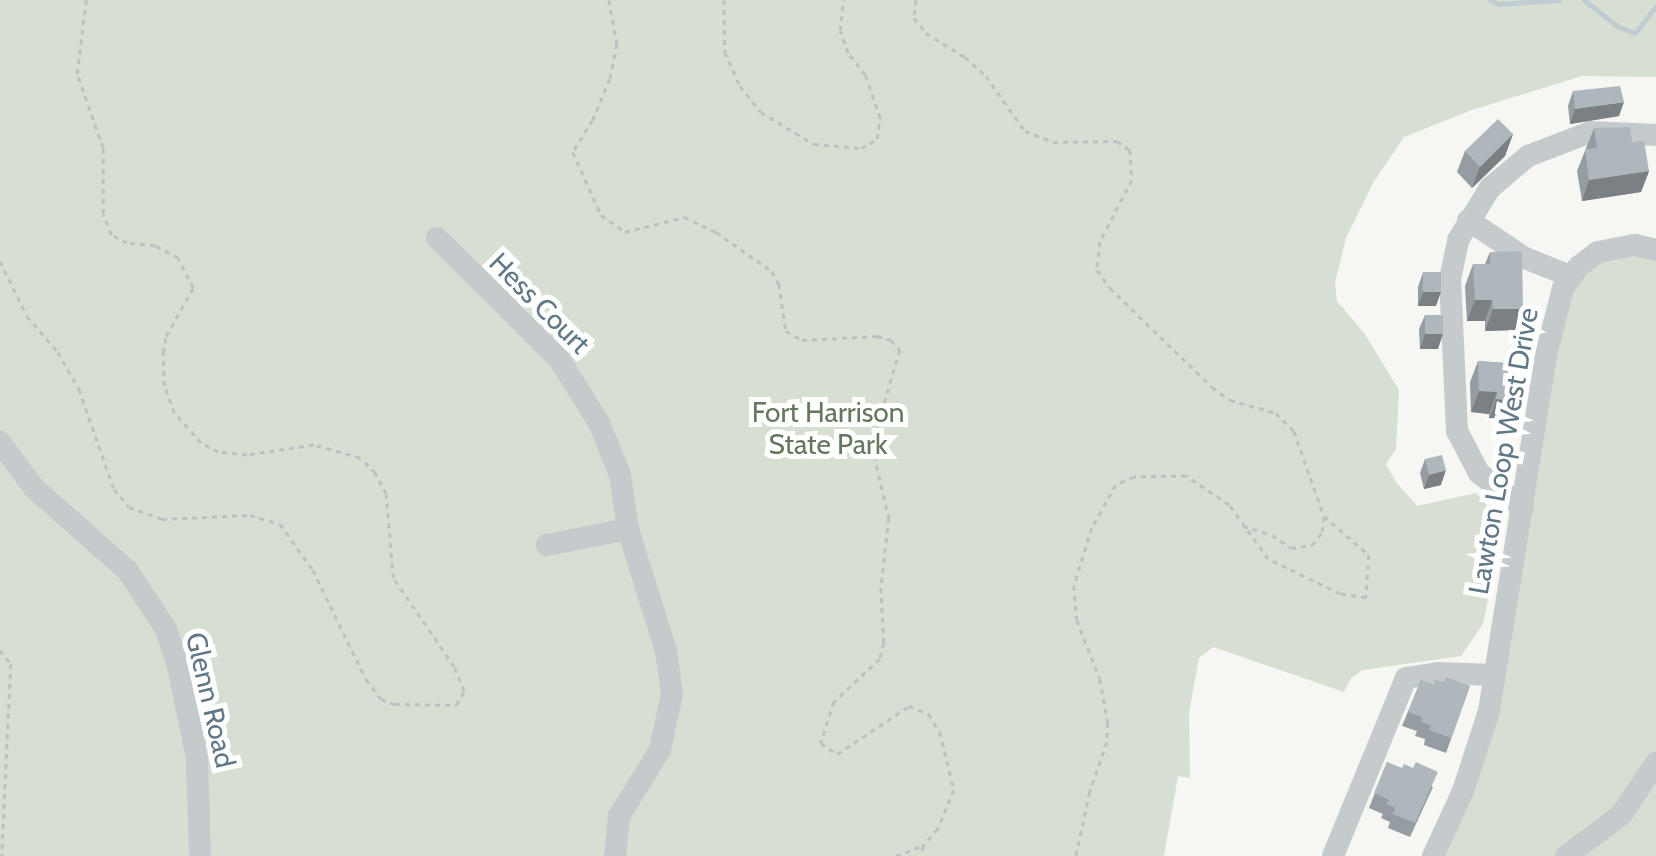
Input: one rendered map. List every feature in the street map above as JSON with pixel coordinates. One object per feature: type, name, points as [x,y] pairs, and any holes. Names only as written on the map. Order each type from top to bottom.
[{"type":"street","points":[[1523,508],[1479,474],[1465,453],[1456,427],[1450,278],[1455,248],[1468,220],[1512,167],[1556,142],[1616,130],[1656,135]]},
{"type":"street","points":[[1468,220],[1525,258],[1570,276],[1591,256],[1612,247],[1635,245],[1656,250]]},
{"type":"street","name":"Hess Court","points":[[437,238],[474,279],[541,338],[577,384],[615,462],[646,598],[666,651],[672,702],[660,750],[620,816],[614,856]]},
{"type":"street","name":"Lawton Loop West Drive","points":[[1432,856],[1477,752],[1495,676],[1549,338],[1570,276]]},
{"type":"street","name":"Glenn Road","points":[[0,442],[34,488],[128,571],[166,629],[197,758],[200,856]]},
{"type":"street","points":[[547,545],[628,529]]},
{"type":"street","points":[[1333,856],[1406,678],[1438,673],[1495,676]]},
{"type":"street","points":[[1566,856],[1622,815],[1656,763]]},
{"type":"path","points":[[0,261],[27,316],[58,352],[79,388],[114,489],[129,508],[162,520],[250,515],[280,524],[313,570],[366,679],[381,699],[395,704],[456,705],[464,691],[454,667],[393,578],[388,561],[388,507],[375,472],[360,458],[314,445],[247,455],[218,452],[201,443],[174,412],[164,386],[166,336],[193,288],[178,258],[156,246],[127,243],[112,235],[103,214],[103,148],[77,74],[86,0]]},
{"type":"path","points":[[608,0],[617,44],[610,79],[593,120],[573,152],[602,216],[625,232],[684,216],[716,232],[772,271],[780,284],[786,332],[802,340],[877,336],[891,340],[900,350],[872,446],[889,518],[881,588],[884,643],[880,659],[834,702],[820,743],[837,754],[909,706],[929,714],[940,732],[954,790],[938,829],[923,846],[896,856]]},
{"type":"path","points":[[724,0],[724,52],[740,86],[762,112],[814,144],[861,148],[877,139],[880,118],[865,75],[848,54],[840,31],[844,0]]},
{"type":"path","points":[[916,0],[914,18],[926,33],[965,56],[986,76],[1025,130],[1053,142],[1117,141],[1130,150],[1132,180],[1100,242],[1098,270],[1110,288],[1212,387],[1230,400],[1276,414],[1294,431],[1324,516],[1322,532],[1312,545],[1291,548],[1272,535],[1242,526]]},
{"type":"path","points":[[1076,856],[1090,792],[1108,742],[1108,722],[1100,680],[1076,620],[1074,586],[1107,496],[1116,485],[1134,476],[1186,476],[1216,493],[1268,559],[1340,594],[1366,598],[1369,555],[1324,516]]},
{"type":"path","points":[[0,650],[11,664],[2,856]]},
{"type":"path","points":[[922,856],[923,846]]},
{"type":"green space","name":"Fort Harrison State Park","points":[[0,0],[1656,0],[1656,77],[1582,76],[1472,110],[1404,137],[1373,183],[1346,238],[1335,283],[1337,301],[1364,333],[1399,390],[1396,449],[1386,464],[1396,482],[1417,506],[1476,493],[1495,515],[1493,574],[1483,624],[1461,656],[1363,670],[1351,678],[1344,692],[1213,647],[1199,658],[1189,713],[1190,778],[1178,776],[1164,856],[0,856]]},
{"type":"green space","points":[[1656,250],[1656,856],[1433,856],[1463,791],[1543,381],[1578,267]]},
{"type":"building","points":[[1620,86],[1624,102],[1575,109],[1573,91]]},
{"type":"building","points":[[1498,119],[1513,134],[1480,167],[1465,151]]},
{"type":"building","points":[[1630,127],[1632,142],[1644,141],[1649,171],[1589,180],[1585,149],[1597,148],[1594,128]]},
{"type":"building","points":[[1522,251],[1523,309],[1493,309],[1492,300],[1475,300],[1473,264],[1490,264],[1490,252]]},
{"type":"building","points":[[1423,272],[1441,272],[1441,292],[1423,292]]},
{"type":"building","points":[[1425,315],[1443,315],[1443,334],[1425,334]]},
{"type":"building","points":[[1478,361],[1520,364],[1517,401],[1496,399],[1497,392],[1479,391]]},
{"type":"building","points":[[1442,455],[1446,470],[1429,475],[1425,459]]},
{"type":"building","points":[[1446,677],[1470,686],[1451,738],[1429,730],[1431,725],[1421,722],[1422,717],[1408,712],[1421,680],[1433,685],[1435,680],[1444,682]]},
{"type":"building","points":[[1387,762],[1413,768],[1416,762],[1438,772],[1415,823],[1393,814],[1395,808],[1386,804],[1389,800],[1374,793]]},
{"type":"waterway","points":[[1490,0],[1498,4],[1559,0]]},
{"type":"waterway","points":[[1584,0],[1617,26],[1635,33],[1656,6]]}]
